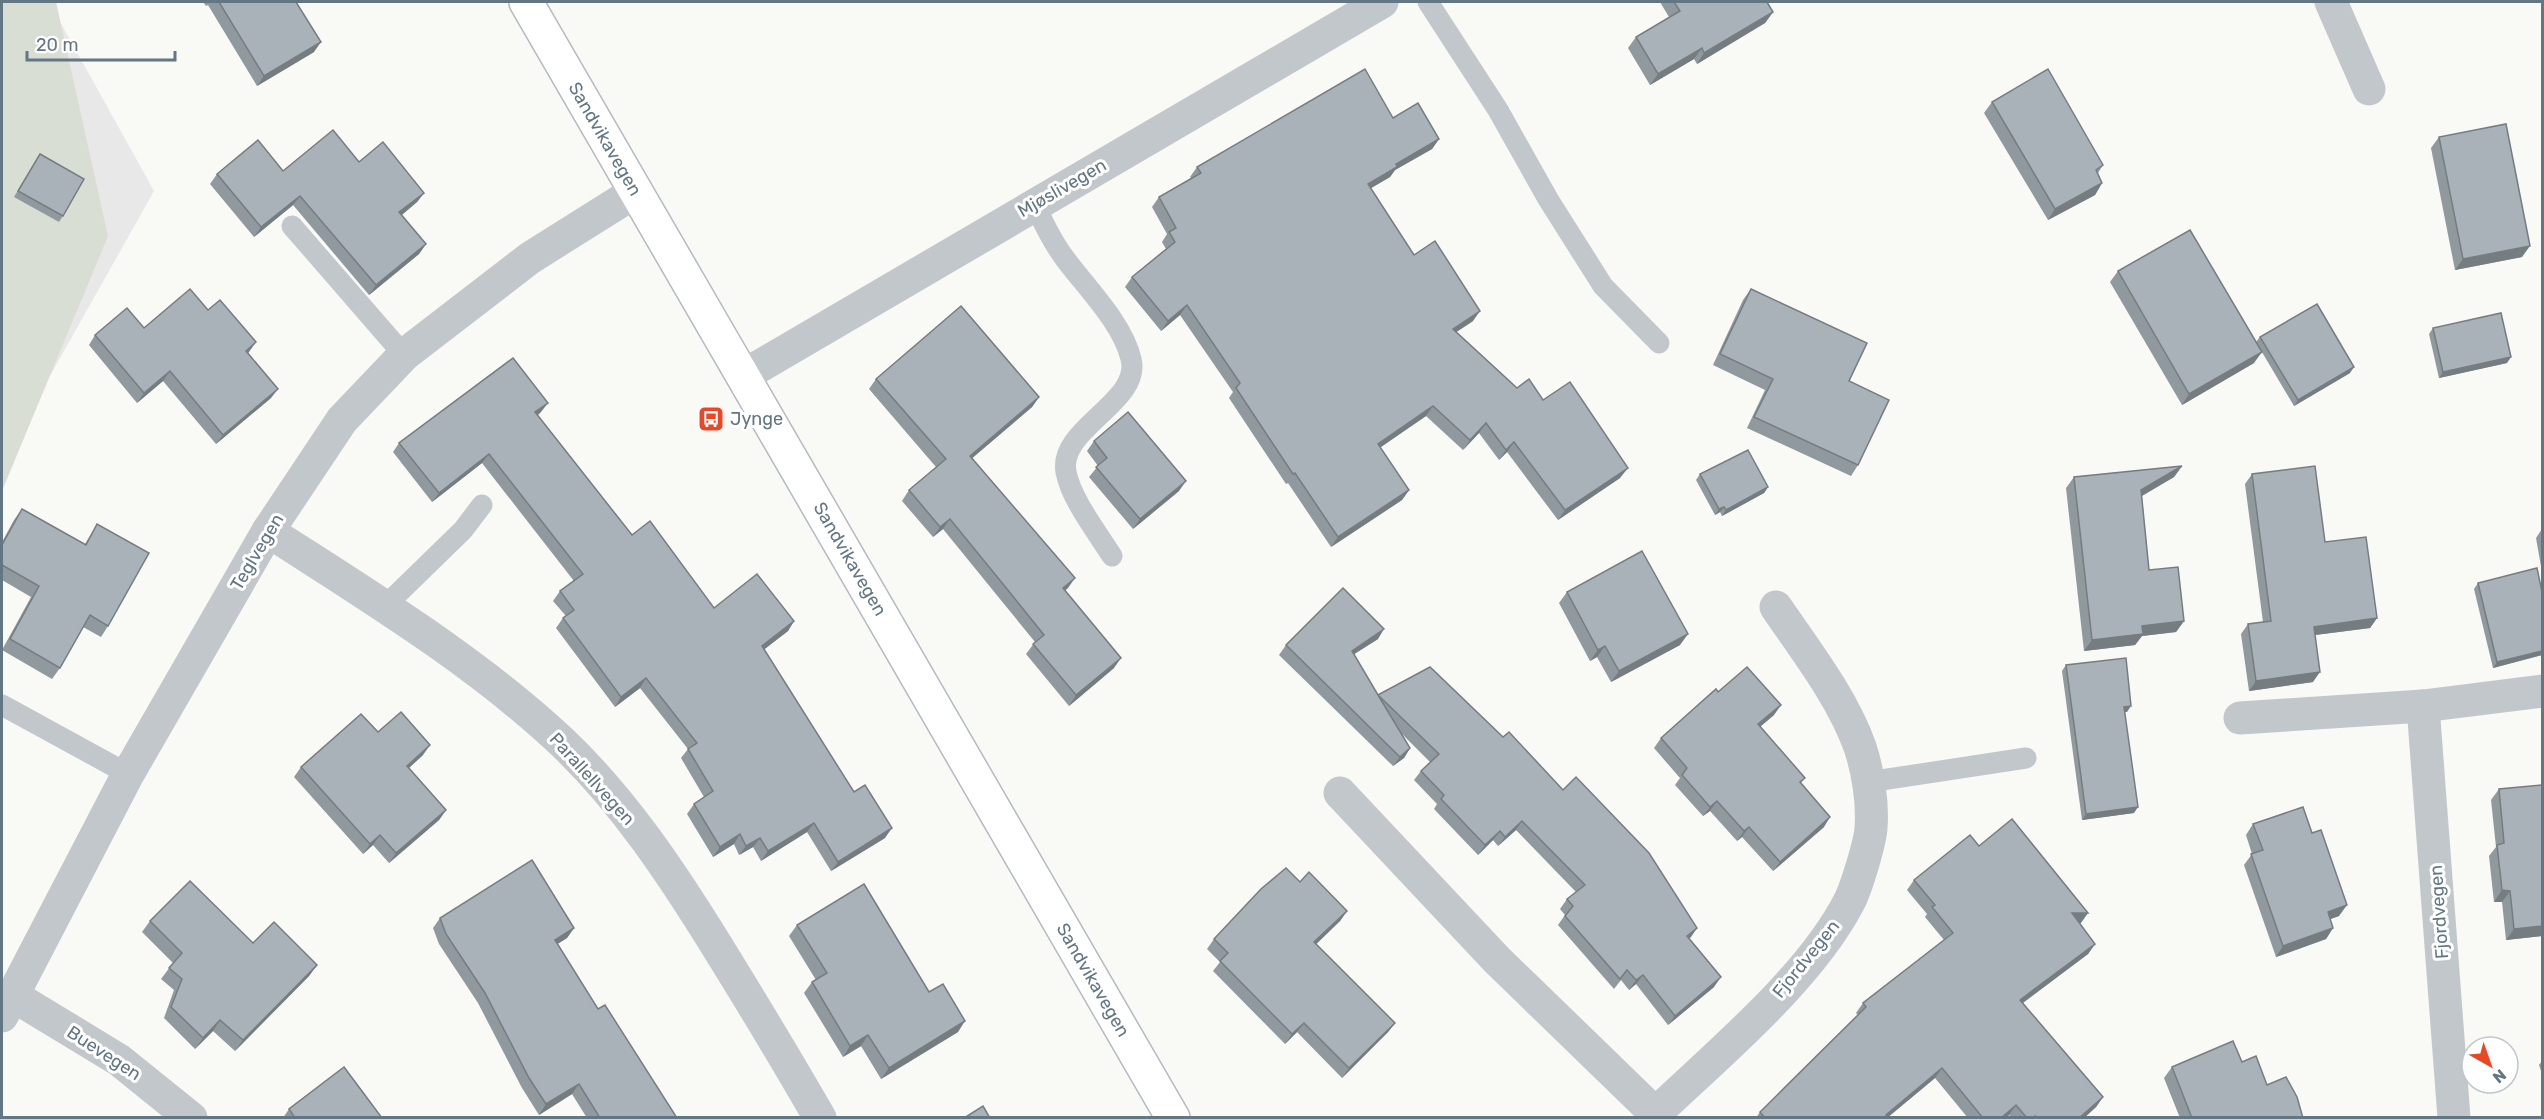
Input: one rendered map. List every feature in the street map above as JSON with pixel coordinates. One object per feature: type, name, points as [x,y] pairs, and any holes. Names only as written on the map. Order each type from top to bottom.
[{"type":"main road","name":"Sandvikavegen","points":[[526,2],[1173,1118]]},
{"type":"street","name":"Mjøslivegen","points":[[743,376],[1382,2]]},
{"type":"street","points":[[2331,2],[2369,88]]},
{"type":"street","name":"Teglvegen","points":[[7,1006],[128,774],[268,531],[342,420],[405,355],[530,258],[635,192]]},
{"type":"street","name":"Parallellvegen","points":[[268,531],[385,606],[482,676],[562,742],[619,805],[674,877],[820,1118]]},
{"type":"street","name":"Fjordvegen","points":[[1340,793],[1497,960],[1658,1115],[1756,1018],[1826,941],[1851,901],[1871,829],[1868,782],[1860,747],[1815,662],[1776,607]]},
{"type":"street","points":[[2240,718],[2423,706],[2542,691]]},
{"type":"street","name":"Fjordvegen","points":[[2423,706],[2454,1118]]},
{"type":"street","name":"Buevegen","points":[[7,1006],[119,1060],[191,1118]]},
{"type":"lane","points":[[1428,2],[1498,110],[1548,199],[1603,286],[1659,343]]},
{"type":"lane","points":[[1035,205],[1064,258],[1114,322],[1131,359],[1128,381],[1121,392],[1074,442],[1065,457],[1066,473],[1074,491],[1112,556]]},
{"type":"lane","points":[[292,226],[405,355]]},
{"type":"lane","points":[[385,606],[463,530],[482,505]]},
{"type":"lane","points":[[2,705],[128,774]]},
{"type":"lane","points":[[1868,782],[2026,758]]},
{"type":"shaded area","points":[[2,2],[49,2],[154,191],[2,461]]},
{"type":"shaded area","points":[[2,2],[56,2],[108,236],[2,491]]},
{"type":"building","points":[[219,2],[296,2],[321,42],[264,76]]},
{"type":"building","points":[[1674,2],[1767,2],[1773,12],[1704,53],[1702,48],[1658,74],[1636,37],[1680,11]]},
{"type":"building","points":[[1365,69],[1393,118],[1418,103],[1439,139],[1396,164],[1397,167],[1368,184],[1414,255],[1435,241],[1480,311],[1453,329],[1517,388],[1529,379],[1543,400],[1570,382],[1628,468],[1565,510],[1514,442],[1506,450],[1486,423],[1470,440],[1433,406],[1378,444],[1409,490],[1338,537],[1236,388],[1240,383],[1187,305],[1168,321],[1132,277],[1175,242],[1169,232],[1176,228],[1159,197],[1201,173],[1197,167]]},
{"type":"building","points":[[2048,69],[2103,165],[2096,170],[2102,183],[2055,209],[1992,102]]},
{"type":"building","points":[[2506,124],[2530,246],[2463,259],[2439,137]]},
{"type":"building","points":[[333,130],[359,162],[383,142],[424,193],[399,212],[426,244],[376,285],[300,196],[261,227],[217,174],[258,140],[283,171]]},
{"type":"building","points":[[40,154],[84,179],[63,216],[18,191]]},
{"type":"building","points":[[2190,230],[2262,352],[2189,394],[2118,271]]},
{"type":"building","points":[[190,289],[208,310],[220,300],[256,342],[246,351],[278,389],[223,435],[170,371],[144,393],[95,335],[127,308],[144,328]]},
{"type":"building","points":[[1751,289],[1867,343],[1849,381],[1889,400],[1858,465],[1754,417],[1773,379],[1720,354]]},
{"type":"building","points":[[2317,304],[2354,367],[2298,400],[2260,337]]},
{"type":"building","points":[[961,306],[1039,397],[970,456],[1075,578],[1063,588],[1121,658],[1076,695],[1033,644],[1044,635],[950,519],[940,527],[909,490],[946,459],[876,379]]},
{"type":"building","points":[[2501,313],[2511,357],[2443,372],[2433,328]]},
{"type":"building","points":[[513,358],[548,403],[535,412],[632,535],[650,521],[714,608],[757,574],[794,621],[762,646],[854,792],[865,785],[892,828],[838,862],[814,823],[768,851],[760,838],[746,846],[740,834],[720,847],[694,804],[713,791],[688,749],[697,743],[646,678],[621,697],[563,618],[574,610],[560,591],[583,574],[489,454],[439,493],[399,443]]},
{"type":"building","points":[[1128,412],[1186,481],[1140,519],[1096,467],[1107,458],[1094,441]]},
{"type":"building","points":[[1748,450],[1768,487],[1726,510],[1724,507],[1719,509],[1700,474]]},
{"type":"building","points":[[2182,466],[2141,490],[2149,570],[2178,567],[2184,621],[2142,626],[2143,634],[2092,640],[2074,477]]},
{"type":"building","points":[[2315,466],[2325,542],[2366,537],[2377,618],[2314,627],[2320,672],[2256,681],[2248,624],[2271,621],[2252,474]]},
{"type":"building","points":[[22,509],[86,545],[97,524],[149,553],[108,626],[90,615],[60,668],[10,639],[39,586],[2,565],[2,545]]},
{"type":"building","points":[[1642,551],[1688,634],[1619,671],[1605,646],[1598,650],[1567,592]]},
{"type":"building","points":[[2537,568],[2542,592],[2542,651],[2497,662],[2478,583]]},
{"type":"building","points":[[1343,588],[1384,629],[1352,651],[1410,748],[1400,757],[1286,645]]},
{"type":"building","points":[[2126,658],[2131,706],[2124,707],[2138,807],[2086,814],[2066,665]]},
{"type":"building","points":[[1430,667],[1503,737],[1509,732],[1563,790],[1576,777],[1649,853],[1697,928],[1687,936],[1721,977],[1675,1016],[1643,975],[1636,980],[1627,970],[1620,979],[1565,916],[1573,906],[1567,899],[1585,885],[1522,821],[1505,837],[1500,831],[1485,845],[1441,799],[1444,795],[1421,771],[1439,754],[1378,695]]},
{"type":"building","points":[[1747,667],[1781,705],[1758,724],[1805,778],[1800,782],[1830,817],[1780,862],[1749,827],[1744,831],[1717,801],[1710,807],[1682,775],[1687,768],[1661,738],[1716,689],[1718,692]]},
{"type":"building","points":[[401,712],[430,745],[407,766],[446,810],[396,853],[380,835],[370,844],[301,767],[361,714],[378,732]]},
{"type":"building","points":[[2542,785],[2542,926],[2514,929],[2510,891],[2502,890],[2497,845],[2504,843],[2499,789]]},
{"type":"building","points":[[2303,807],[2312,833],[2321,830],[2347,905],[2328,912],[2333,928],[2283,946],[2251,854],[2263,850],[2253,824]]},
{"type":"building","points":[[2012,819],[2088,913],[2072,913],[2095,944],[2020,1000],[2103,1097],[2079,1118],[2036,1118],[2035,1116],[2027,1118],[2016,1105],[2001,1118],[1983,1118],[1942,1068],[1886,1115],[1888,1118],[1765,1118],[1760,1112],[1866,1007],[1863,1003],[1953,933],[1932,907],[1935,905],[1914,880],[1970,835],[1979,846]]},
{"type":"building","points":[[532,860],[574,928],[555,940],[598,1009],[605,1005],[677,1118],[600,1118],[579,1084],[546,1104],[529,1078],[485,993],[446,934],[440,918]]},
{"type":"building","points":[[1286,868],[1300,882],[1309,872],[1347,911],[1314,942],[1395,1023],[1349,1068],[1304,1023],[1292,1034],[1220,961],[1228,953],[1214,939],[1261,889]]},
{"type":"building","points":[[190,881],[253,943],[274,922],[317,965],[243,1040],[220,1020],[203,1038],[171,1007],[182,979],[169,968],[182,953],[150,921]]},
{"type":"building","points":[[864,884],[929,992],[943,984],[965,1021],[889,1068],[868,1035],[850,1046],[812,982],[827,973],[797,925]]},
{"type":"building","points":[[2233,1041],[2242,1062],[2256,1056],[2267,1085],[2286,1077],[2297,1097],[2303,1118],[2192,1118],[2172,1067]]},
{"type":"building","points":[[344,1067],[382,1118],[295,1118],[289,1109]]},
{"type":"building","points":[[983,1106],[990,1118],[964,1118]]},
{"type":"place","name":"Jynge","points":[[711,419]]}]
